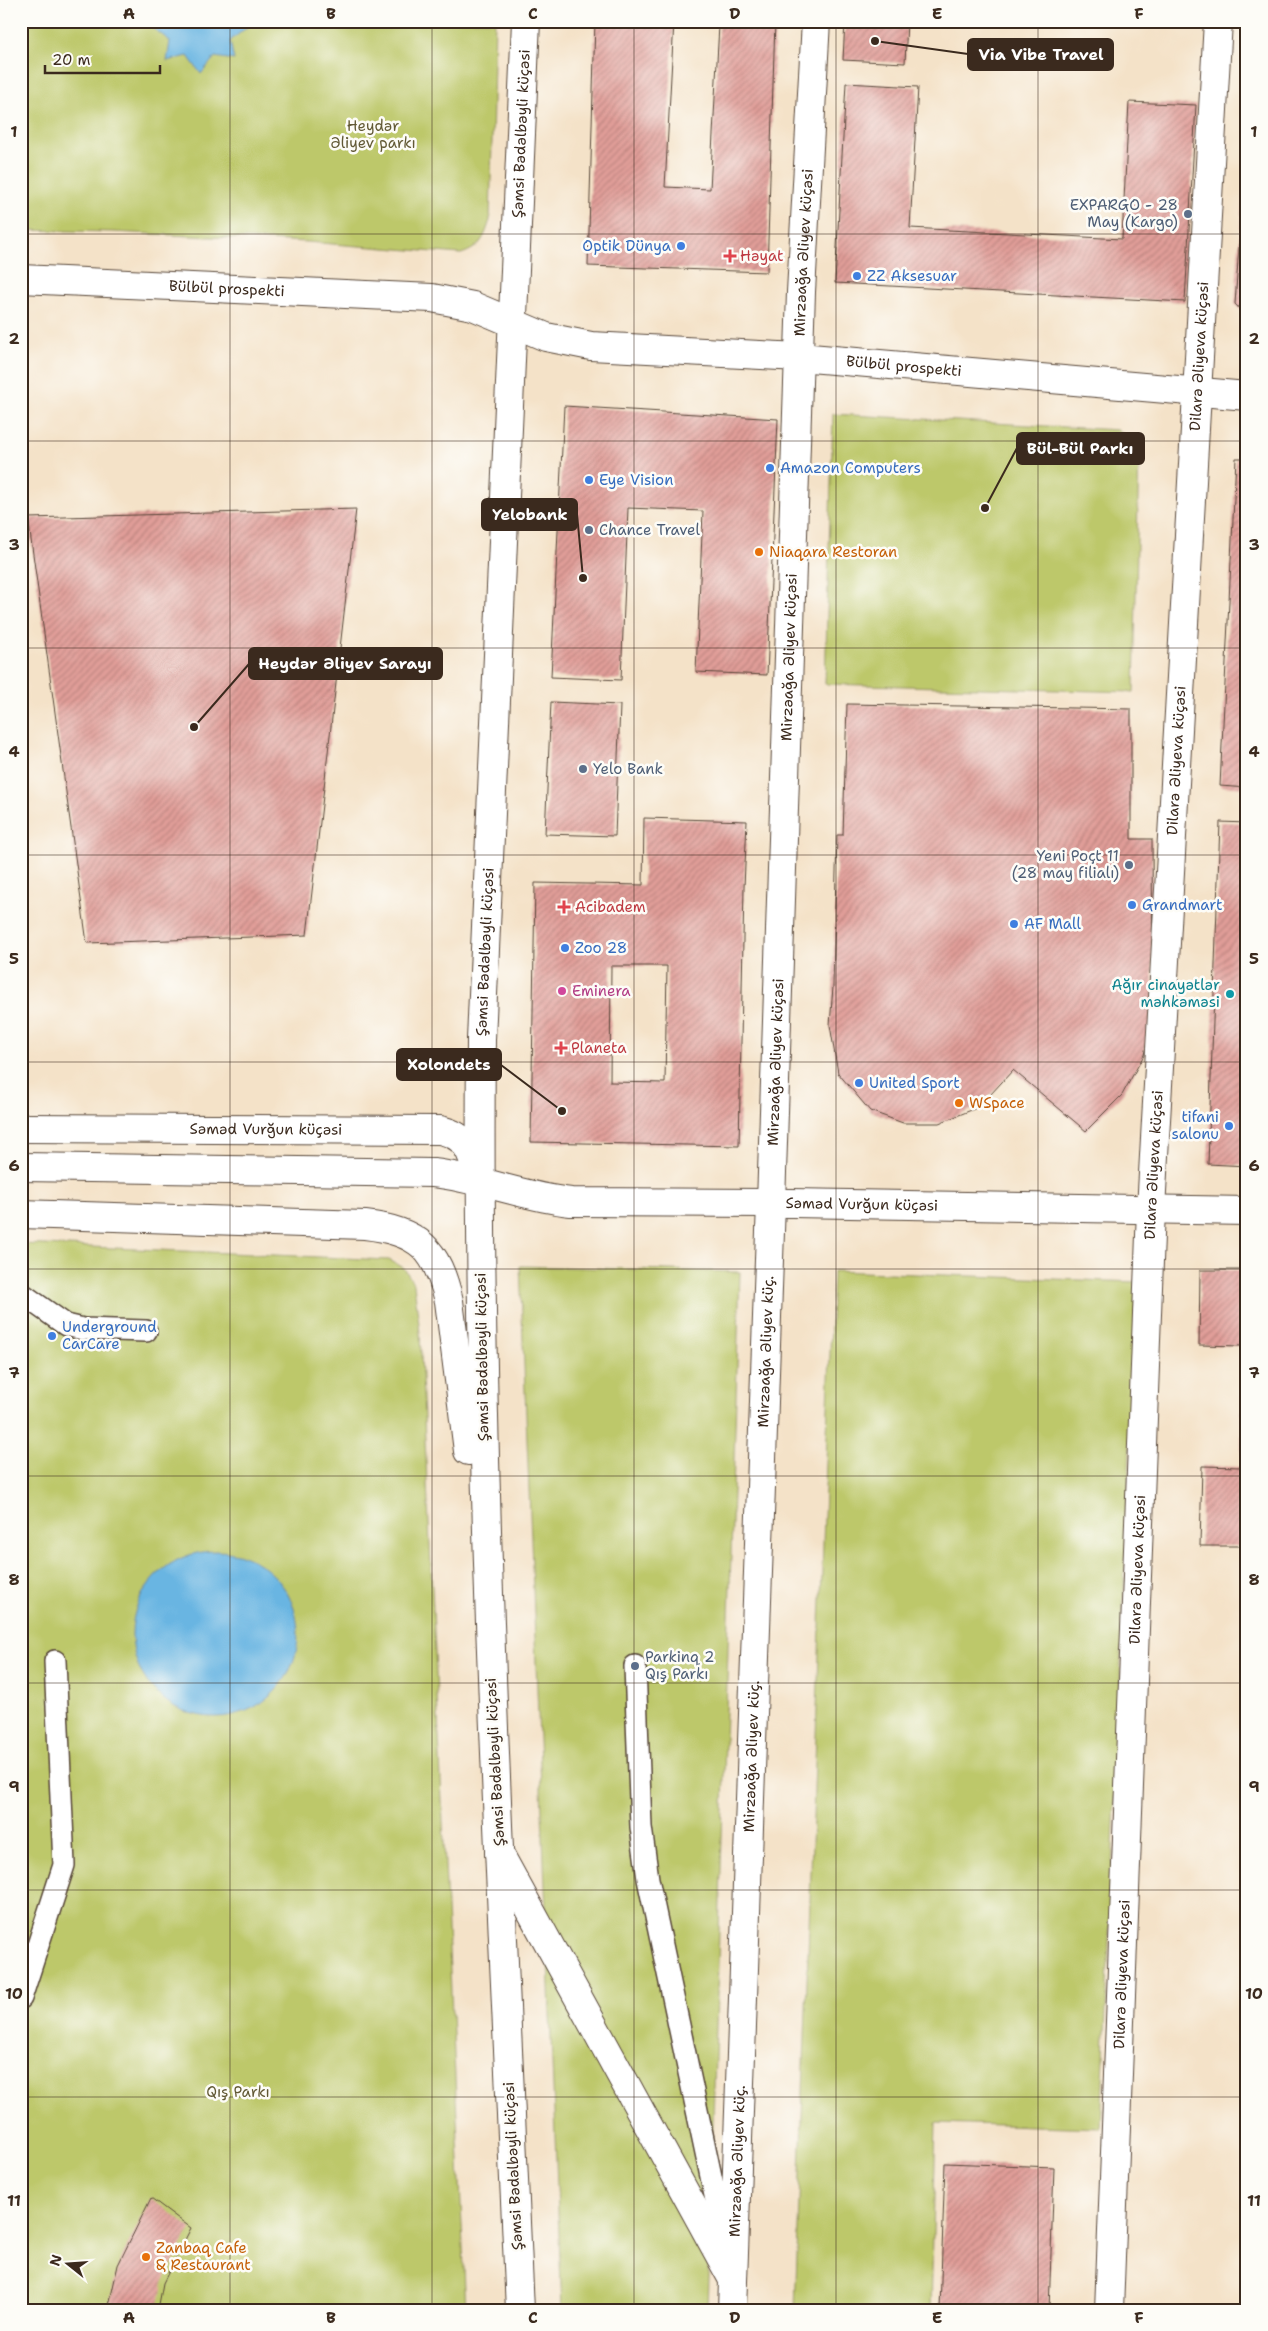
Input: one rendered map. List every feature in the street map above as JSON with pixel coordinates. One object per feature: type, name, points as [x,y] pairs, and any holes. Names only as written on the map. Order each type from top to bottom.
[{"type":"main road","name":"Şəmsi Bədəlbəyli küçəsi","points":[[520,2310],[488,1599],[479,1181],[481,1040],[526,21]]},
{"type":"main road","name":"Mirzəağa Əliyev küçəsi","points":[[772,1203],[800,357],[816,21]]},
{"type":"main road","name":"Dilarə Əliyeva küçəsi","points":[[1109,2310],[1151,1209],[1218,21]]},
{"type":"main road","name":"Bülbül prospekti","points":[[21,279],[432,298],[473,306],[530,331],[562,342],[591,346],[800,357],[1247,396]]},
{"type":"main road","name":"Səməd Vurğun küçəsi","points":[[21,1128],[440,1130],[452,1132],[465,1142],[471,1152],[479,1181]]},
{"type":"main road","name":"Səməd Vurğun küçəsi","points":[[21,1167],[403,1172],[451,1175],[539,1198],[571,1202],[772,1203],[1247,1212]]},
{"type":"main road","name":"Mirzəağa Əliyev küç.","points":[[732,2310],[772,1203]]},
{"type":"main road","points":[[21,1214],[365,1225],[390,1228],[406,1233],[420,1243],[444,1277],[449,1301],[488,1599]]},
{"type":"main road","points":[[499,1853],[733,2279]]},
{"type":"lane","points":[[21,1293],[66,1325],[83,1329],[146,1331]]},
{"type":"lane","points":[[21,1998],[64,1865],[55,1661]]},
{"type":"lane","points":[[635,1666],[641,1827],[648,1879],[733,2279]]},
{"type":"green space","name":"Heydər Əliyev parkı","points":[[21,21],[495,21],[490,220],[486,232],[477,246],[461,254],[307,242],[113,232],[21,230]]},
{"type":"green space","points":[[833,414],[1118,430],[1139,447],[1134,692],[825,684]]},
{"type":"green space","name":"Qış Parkı","points":[[21,1244],[389,1260],[404,1268],[414,1284],[420,1333],[466,2310],[24,2310],[21,2255]]},
{"type":"green space","points":[[520,1266],[740,1272],[707,2310],[562,2310]]},
{"type":"green space","points":[[833,1271],[1137,1282],[1101,2128],[936,2123],[931,2310],[795,2310]]},
{"type":"water","points":[[161,21],[239,21],[247,27],[230,41],[234,60],[215,57],[201,74],[188,56],[167,61],[170,41],[153,28]]},
{"type":"water","points":[[223,1551],[247,1557],[274,1575],[292,1602],[297,1618],[297,1650],[292,1666],[274,1693],[261,1703],[239,1714],[207,1717],[183,1711],[162,1698],[151,1687],[135,1658],[132,1626],[138,1602],[151,1581],[162,1570],[191,1554]]},
{"type":"building","points":[[595,21],[674,21],[665,187],[710,189],[719,25],[680,21],[775,21],[767,272],[588,266]]},
{"type":"building","points":[[845,21],[907,21],[905,63],[843,60]]},
{"type":"building","points":[[846,83],[918,87],[910,228],[1122,239],[1129,102],[1196,105],[1185,302],[835,283]]},
{"type":"building","points":[[1245,161],[1247,161],[1247,317],[1235,304]]},
{"type":"building","points":[[564,406],[778,419],[767,675],[696,672],[703,511],[628,508],[621,680],[551,677]]},
{"type":"building","points":[[1236,458],[1247,458],[1247,788],[1220,786]]},
{"type":"building","points":[[356,509],[307,935],[87,943],[28,518]]},
{"type":"building","name":"Yelo Bank","points":[[551,702],[620,705],[615,836],[545,834]]},
{"type":"building","points":[[847,704],[1131,709],[1131,839],[1152,839],[1153,1015],[1144,1055],[1122,1095],[1086,1131],[1013,1070],[979,1107],[939,1123],[903,1123],[870,1111],[838,1073],[830,1025],[833,987],[837,835],[843,835]]},
{"type":"building","points":[[644,818],[747,821],[739,1146],[531,1142],[535,883],[643,885]],"holes":[[[611,966],[667,966],[665,1083],[610,1082]]]},
{"type":"building","name":"Ağır cinayətlər məhkəməsi","points":[[1220,822],[1247,823],[1247,1166],[1208,1164]]},
{"type":"building","points":[[1200,1270],[1247,1270],[1247,1546],[1200,1546],[1202,1466],[1241,1467],[1242,1346],[1199,1345]]},
{"type":"building","points":[[945,2163],[1054,2167],[1049,2310],[940,2310]]},
{"type":"building","points":[[151,2198],[191,2228],[163,2283],[158,2310],[108,2310],[118,2265]]},
{"type":"place","name":"Via Vibe Travel","points":[[875,41]]},
{"type":"place","name":"EXPARGO - 28 May (Kargo)","points":[[1188,214]]},
{"type":"place","name":"Optik Dünya","points":[[681,246]]},
{"type":"place","name":"Həyat","points":[[730,256]]},
{"type":"place","name":"ZZ Aksesuar","points":[[857,276]]},
{"type":"place","name":"Amazon Computers","points":[[770,468]]},
{"type":"place","name":"Eye Vision","points":[[589,480]]},
{"type":"place","name":"Bül-Bül Parkı","points":[[985,508]]},
{"type":"place","name":"Chance Travel","points":[[589,530]]},
{"type":"place","name":"Niaqara Restoran","points":[[759,552]]},
{"type":"place","name":"Yelobank","points":[[583,578]]},
{"type":"place","name":"Heydər Əliyev Sarayı","points":[[194,727]]},
{"type":"place","name":"Yelo Bank","points":[[583,769]]},
{"type":"place","name":"Yeni Poçt 11 (28 may filialı)","points":[[1129,865]]},
{"type":"place","name":"Grandmart","points":[[1132,905]]},
{"type":"place","name":"Acibadem","points":[[564,907]]},
{"type":"place","name":"AF Mall","points":[[1014,924]]},
{"type":"place","name":"Zoo 28","points":[[565,948]]},
{"type":"place","name":"Eminera","points":[[562,991]]},
{"type":"place","name":"Ağır cinayətlər məhkəməsi","points":[[1230,994]]},
{"type":"place","name":"Planeta","points":[[561,1048]]},
{"type":"place","name":"United Sport","points":[[859,1083]]},
{"type":"place","name":"WSpace","points":[[959,1103]]},
{"type":"place","name":"Xolondets","points":[[562,1111]]},
{"type":"place","name":"tifani salonu","points":[[1229,1126]]},
{"type":"place","name":"Underground CarCare","points":[[52,1336]]},
{"type":"place","name":"Parkinq 2 Qış Parkı","points":[[635,1666]]},
{"type":"place","name":"Zanbaq Cafe & Restaurant","points":[[146,2257]]}]
